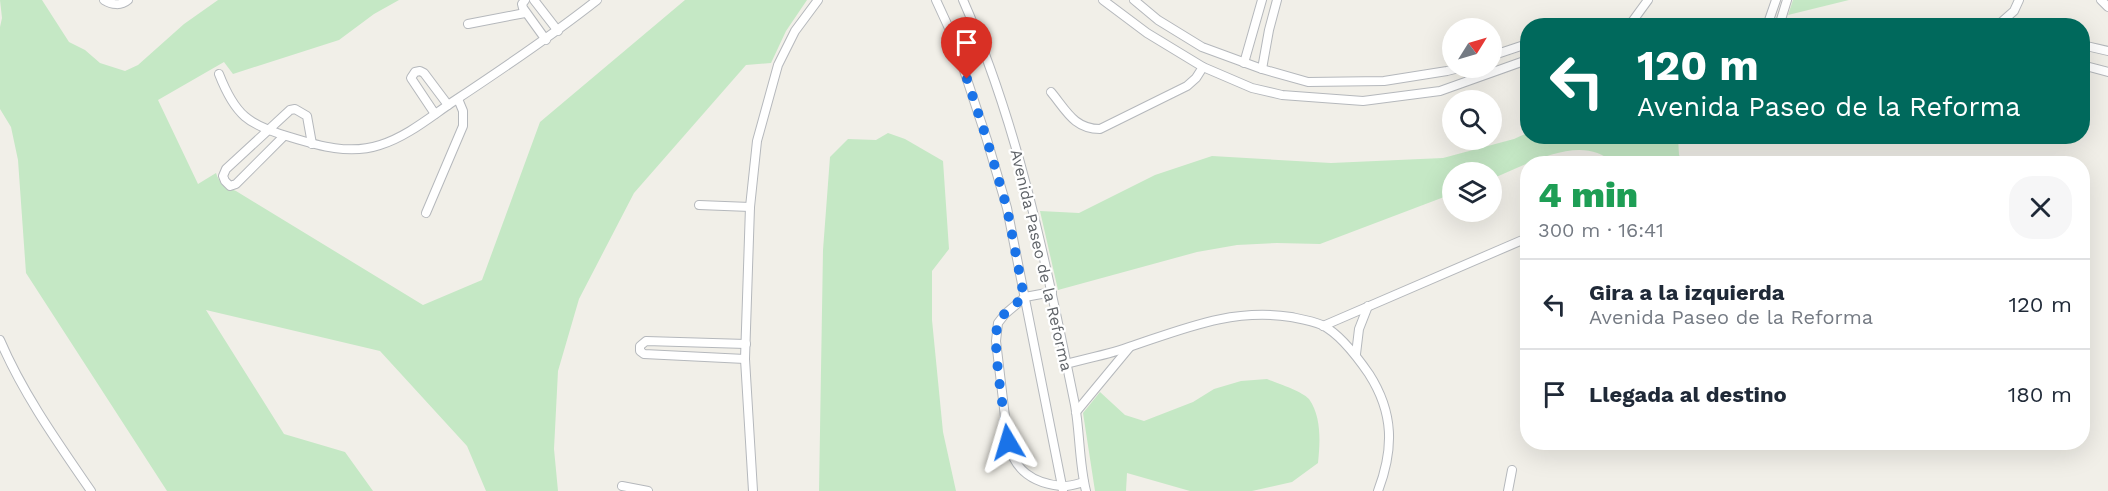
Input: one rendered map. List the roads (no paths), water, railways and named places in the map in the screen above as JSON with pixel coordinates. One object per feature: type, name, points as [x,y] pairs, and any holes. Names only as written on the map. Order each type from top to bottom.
[{"type":"street","points":[[104,0],[121,5],[128,0]]},
{"type":"street","points":[[525,0],[522,4],[525,13],[546,40]]},
{"type":"street","points":[[534,0],[558,31]]},
{"type":"street","points":[[219,74],[236,108],[247,120],[268,130],[336,149],[354,150],[380,145],[408,131],[458,99],[546,40],[597,0]]},
{"type":"street","points":[[753,491],[745,359],[750,207],[757,141],[778,65],[795,32],[818,0]]},
{"type":"street","name":"Avenida Paseo de la Reforma","points":[[936,0],[952,37],[1007,208],[1063,489]]},
{"type":"street","name":"Avenida Paseo de la Reforma","points":[[963,0],[976,28],[1011,132],[1034,213],[1076,412],[1086,491]]},
{"type":"street","points":[[1103,0],[1147,33],[1203,67],[1252,88],[1282,96],[1363,101],[1440,91],[1520,62]]},
{"type":"street","points":[[1134,0],[1158,20],[1202,47],[1262,69],[1308,82],[1384,81],[1442,72]]},
{"type":"street","points":[[1244,63],[1262,0]]},
{"type":"street","points":[[1262,69],[1277,0]]},
{"type":"street","points":[[1635,18],[1648,0]]},
{"type":"street","points":[[1770,18],[1776,0]]},
{"type":"street","points":[[1781,18],[1787,0]]},
{"type":"street","points":[[2006,18],[2014,11],[2019,0]]},
{"type":"street","points":[[2101,0],[2108,7]]},
{"type":"street","points":[[468,24],[525,13]]},
{"type":"street","points":[[1502,52],[1520,46]]},
{"type":"street","points":[[2090,47],[2108,51]]},
{"type":"street","points":[[1051,92],[1076,123],[1087,129],[1100,129],[1187,86],[1203,67]]},
{"type":"street","points":[[2090,67],[2108,72]]},
{"type":"street","points":[[435,114],[411,78],[415,72],[424,73],[448,105]]},
{"type":"street","points":[[426,213],[463,126],[463,111],[458,99]]},
{"type":"street","points":[[284,136],[236,184],[230,186],[225,181],[223,176],[226,169],[284,114],[295,109],[307,116],[312,144]]},
{"type":"street","points":[[699,205],[750,207]]},
{"type":"street","points":[[1323,326],[1520,241]]},
{"type":"street","points":[[1052,292],[1024,297],[998,323],[996,341],[1011,454],[1017,467],[1027,476],[1063,489],[1084,482]]},
{"type":"street","points":[[1356,354],[1359,328],[1368,306]]},
{"type":"street","points":[[1066,364],[1130,347],[1208,320],[1253,314],[1277,315],[1323,326],[1356,354],[1376,384],[1389,418],[1390,444],[1387,469],[1378,491]]},
{"type":"street","points":[[0,340],[12,368],[91,491]]},
{"type":"street","points":[[745,359],[644,354],[640,351],[640,346],[646,341],[746,344]]},
{"type":"street","points":[[1076,412],[1130,347]]},
{"type":"street","points":[[1508,491],[1512,470]]},
{"type":"street","points":[[627,488],[648,491]]}]
